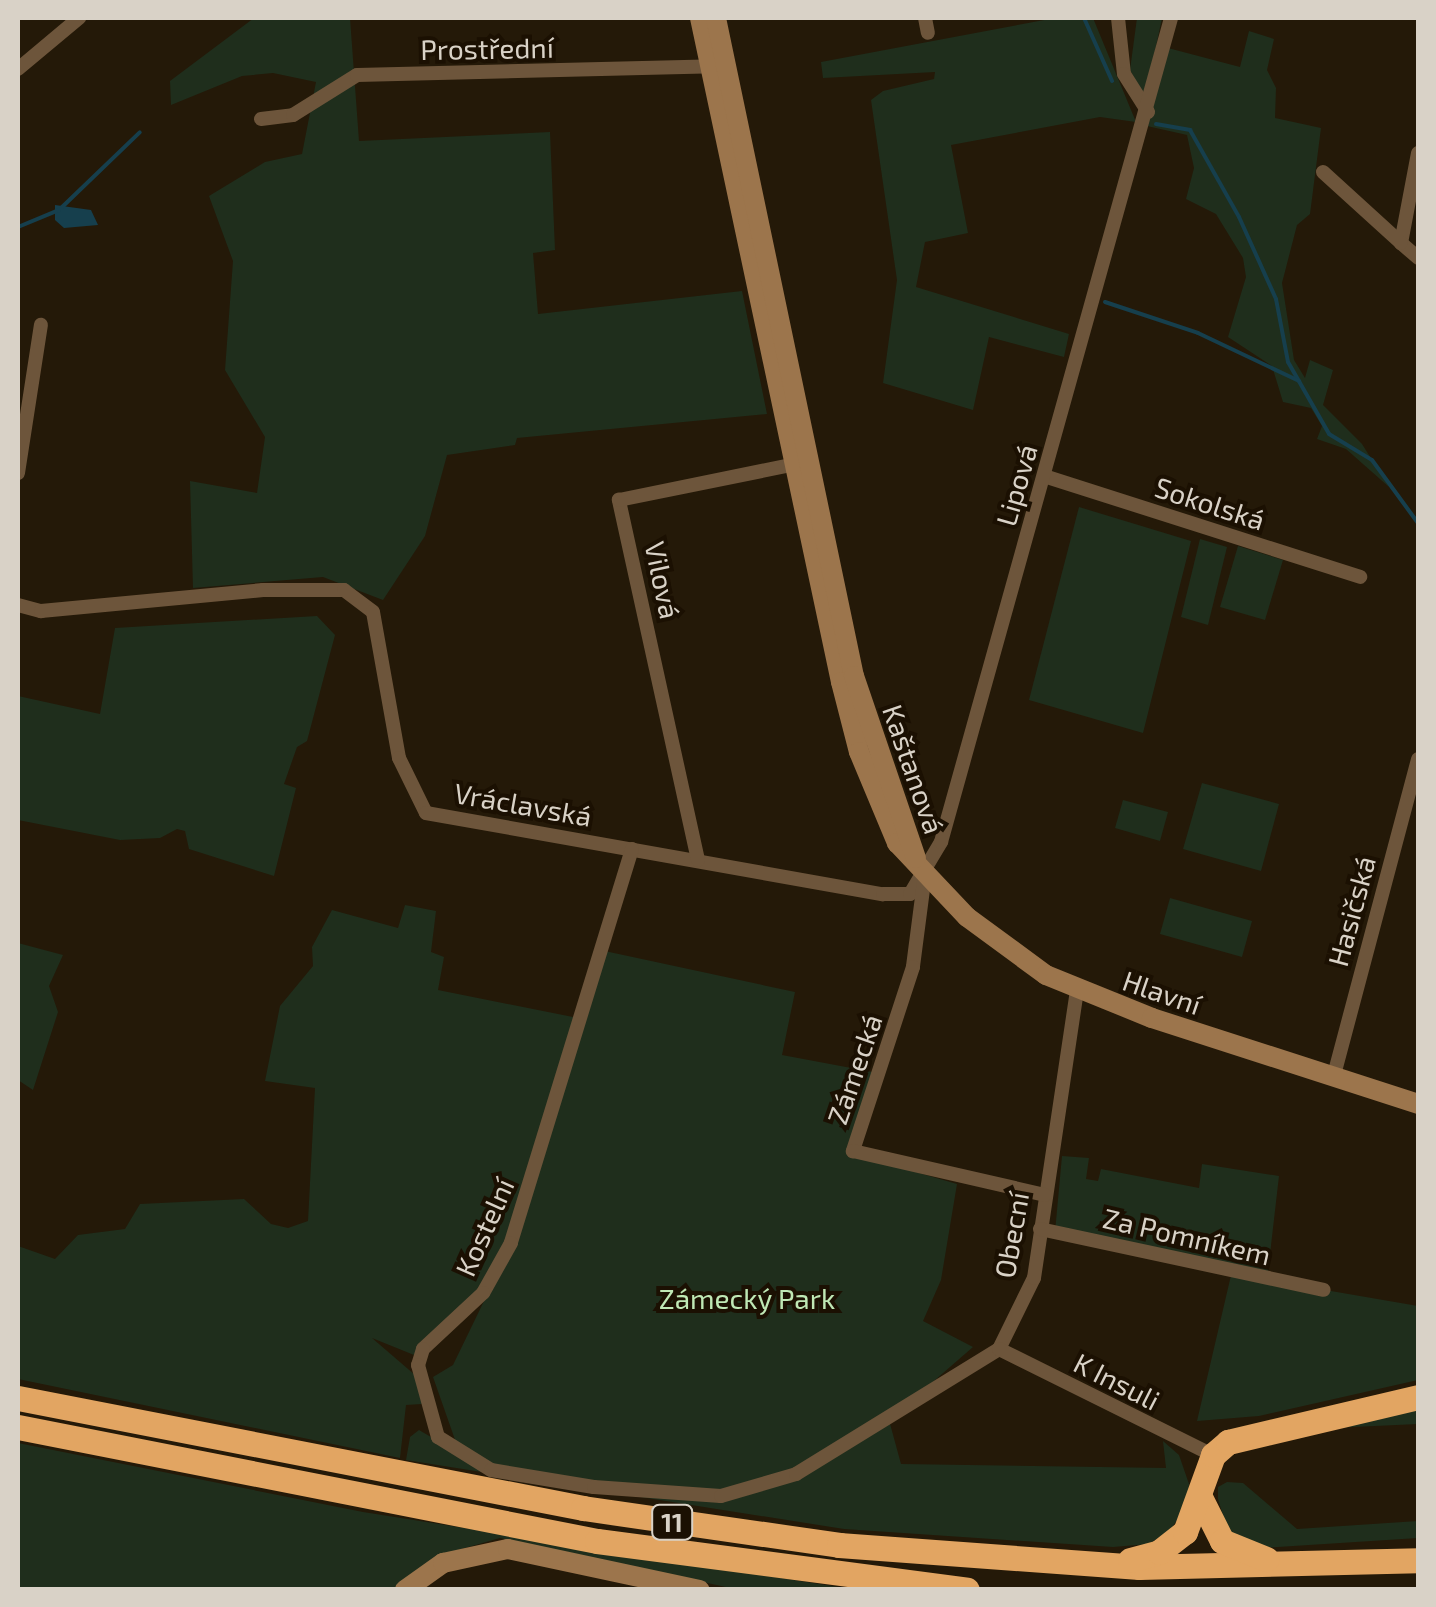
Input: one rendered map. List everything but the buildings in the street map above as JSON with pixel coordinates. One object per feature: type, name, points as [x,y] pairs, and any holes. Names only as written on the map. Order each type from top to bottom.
[{"type":"highway","points":[[1070,1564],[1159,1552],[1185,1532],[1213,1455],[1248,1434],[1418,1397]]},
{"type":"highway","name":"11","points":[[18,1398],[583,1508],[839,1545],[1070,1564],[1335,1565],[1418,1560]]},
{"type":"highway","name":"11","points":[[18,1427],[597,1541],[967,1590]]},
{"type":"highway","points":[[1200,1499],[1213,1532],[1238,1552],[1335,1565]]},
{"type":"main road","name":"Kaštanová","points":[[700,18],[718,66],[801,462],[854,676],[921,863]]},
{"type":"main road","name":"Kaštanová","points":[[716,18],[718,66]]},
{"type":"main road","name":"Hlavní","points":[[921,863],[996,943],[1077,990],[1418,1104]]},
{"type":"main road","points":[[405,1590],[443,1563],[508,1549],[700,1590]]},
{"type":"street","points":[[1118,18],[1124,74],[1148,112]]},
{"type":"street","name":"Lipová","points":[[921,863],[941,842],[1148,112],[1170,18]]},
{"type":"street","points":[[18,69],[70,21]]},
{"type":"street","name":"Prostřední","points":[[261,119],[293,114],[357,75],[718,66]]},
{"type":"street","points":[[1401,243],[1418,153]]},
{"type":"street","points":[[1323,172],[1418,258]]},
{"type":"street","points":[[18,473],[42,325]]},
{"type":"street","name":"Vilová","points":[[698,860],[620,500],[801,462]]},
{"type":"street","name":"Sokolská","points":[[1044,476],[1360,577]]},
{"type":"street","name":"Vráclavská","points":[[18,605],[41,611],[263,590],[344,590],[373,612],[399,758],[426,812],[896,896],[910,894],[921,863]]},
{"type":"street","name":"Hasičská","points":[[1334,1076],[1418,759]]},
{"type":"street","name":"Kostelní","points":[[632,848],[511,1243],[478,1298],[423,1349],[420,1376],[438,1437],[491,1470],[594,1488],[720,1496],[796,1474],[999,1349]]},
{"type":"street","name":"Zámecká","points":[[921,863],[913,967],[853,1152],[1044,1195]]},
{"type":"street","name":"Obecní","points":[[999,1349],[1034,1278],[1077,990]]},
{"type":"street","name":"Za Pomníkem","points":[[1040,1229],[1324,1290]]},
{"type":"street","name":"K Insuli","points":[[999,1349],[1213,1455]]},
{"type":"green space","points":[[254,18],[350,18],[359,141],[550,132],[555,250],[533,253],[538,314],[742,291],[767,414],[517,438],[515,445],[447,455],[425,536],[383,600],[323,577],[193,588],[190,481],[257,493],[265,437],[225,370],[233,261],[209,196],[265,162],[302,154],[316,82],[273,73],[242,76],[171,105],[170,81]]},
{"type":"green space","points":[[1055,18],[1093,18],[1136,122],[1100,117],[951,145],[968,233],[925,242],[916,287],[1069,334],[1064,357],[989,337],[973,410],[883,383],[897,280],[871,100],[883,91],[934,79],[935,72],[823,78],[821,62]]},
{"type":"green space","points":[[1137,18],[1162,18],[1145,99],[1130,70]]},
{"type":"green space","points":[[1249,31],[1274,39],[1267,70],[1276,88],[1275,118],[1321,128],[1310,214],[1297,225],[1282,283],[1294,360],[1305,378],[1310,360],[1333,370],[1323,405],[1362,444],[1389,487],[1346,449],[1317,439],[1322,426],[1311,408],[1283,402],[1272,366],[1228,337],[1246,277],[1243,258],[1216,214],[1186,199],[1194,168],[1187,135],[1147,126],[1168,48],[1240,67]]},
{"type":"green space","points":[[1079,507],[1191,541],[1143,733],[1029,700]]},
{"type":"green space","points":[[1200,539],[1227,547],[1208,625],[1181,617]]},
{"type":"green space","points":[[1238,546],[1283,560],[1265,620],[1220,607]]},
{"type":"green space","points":[[317,616],[335,635],[307,741],[297,747],[284,784],[296,788],[274,876],[189,849],[185,831],[177,829],[160,838],[120,840],[18,820],[18,696],[100,714],[115,628]]},
{"type":"green space","points":[[1202,783],[1279,804],[1261,871],[1183,849]]},
{"type":"green space","points":[[1123,800],[1168,812],[1160,841],[1115,828]]},
{"type":"green space","points":[[1170,898],[1252,921],[1242,957],[1160,934]]},
{"type":"green space","name":"Zámecký Park","points":[[405,905],[436,911],[431,952],[444,957],[438,990],[578,1018],[600,950],[795,992],[782,1055],[878,1073],[850,1153],[957,1184],[941,1280],[923,1321],[973,1347],[889,1420],[901,1464],[1166,1468],[1163,1441],[1179,1455],[1189,1484],[1188,1505],[1170,1530],[1149,1544],[1113,1547],[844,1529],[406,1460],[410,1437],[419,1430],[460,1454],[433,1377],[453,1365],[484,1301],[414,1355],[372,1338],[415,1375],[422,1404],[406,1405],[400,1458],[18,1379],[18,1246],[55,1259],[78,1235],[125,1229],[140,1204],[244,1199],[271,1224],[288,1228],[308,1221],[315,1088],[265,1081],[280,1006],[313,966],[312,947],[332,910],[398,928]]},
{"type":"green space","points":[[18,943],[63,955],[49,986],[58,1012],[33,1090],[18,1080]]},
{"type":"green space","points":[[1062,1156],[1089,1158],[1086,1179],[1098,1181],[1101,1169],[1199,1188],[1202,1164],[1279,1176],[1267,1280],[1418,1306],[1418,1380],[1259,1416],[1197,1421],[1232,1271],[1055,1232]]},
{"type":"green space","points":[[1418,1409],[1418,1424],[1332,1428]]},
{"type":"green space","points":[[18,1443],[363,1512],[851,1589],[735,1589],[500,1538],[451,1552],[394,1589],[18,1590]]},
{"type":"green space","points":[[1227,1482],[1243,1483],[1297,1529],[1418,1521],[1418,1538],[1261,1548],[1228,1532],[1218,1499],[1218,1487]]},
{"type":"water","points":[[55,205],[91,210],[98,225],[64,228],[55,220]]},
{"type":"waterway","points":[[1084,18],[1112,81]]},
{"type":"waterway","points":[[1156,124],[1190,130],[1239,217],[1276,299],[1288,362],[1329,434],[1372,460],[1418,523]]},
{"type":"waterway","points":[[18,227],[59,210],[140,132]]},
{"type":"waterway","points":[[1105,302],[1198,333],[1299,381]]}]
